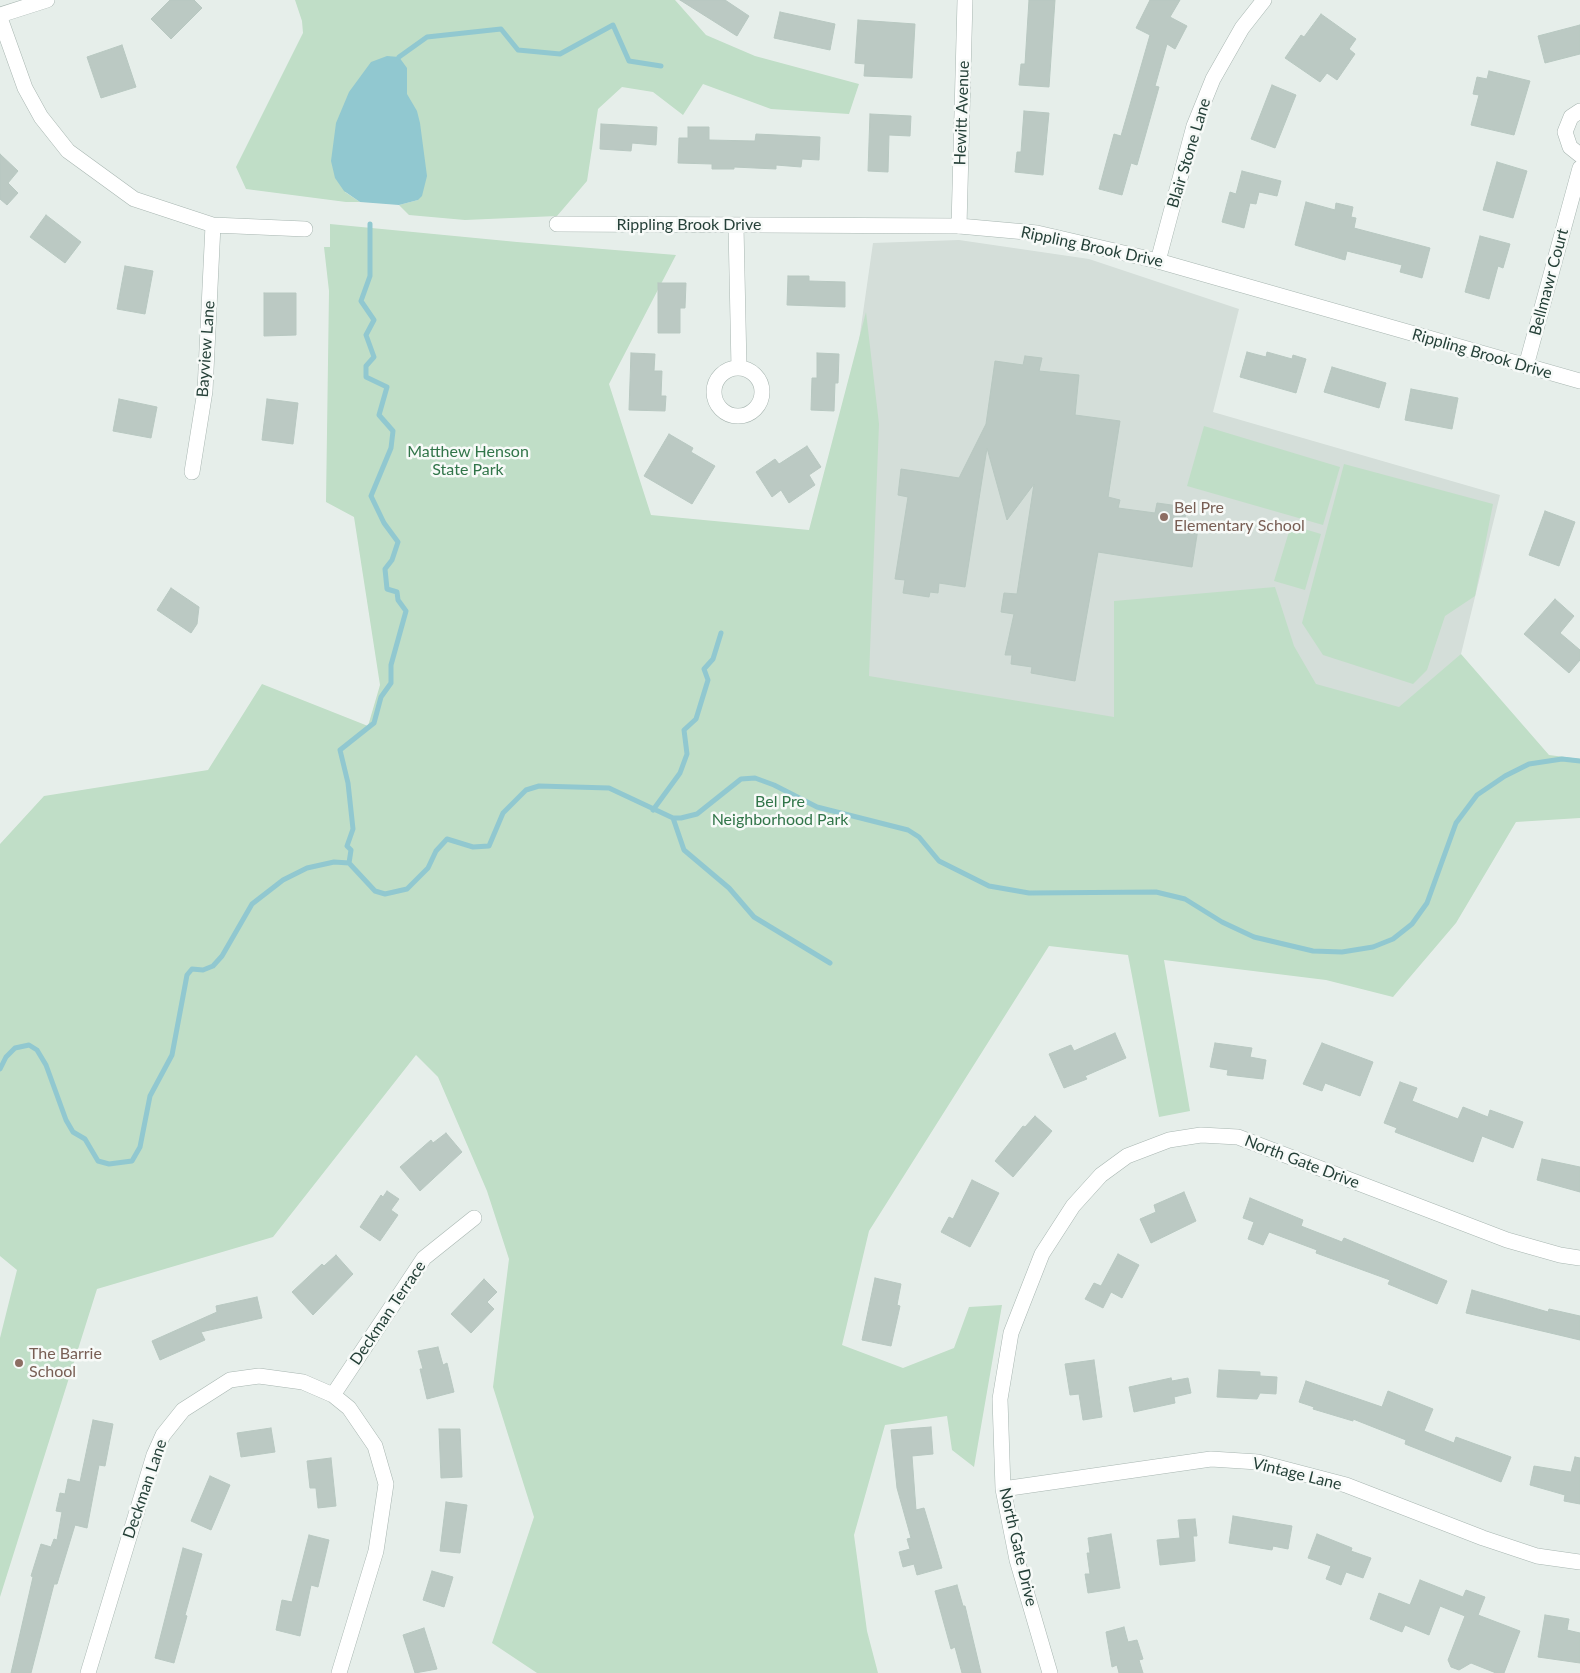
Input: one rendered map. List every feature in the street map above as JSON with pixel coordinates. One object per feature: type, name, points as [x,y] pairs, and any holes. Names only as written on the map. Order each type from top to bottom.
[{"type":"street","points":[[47,0],[0,16],[25,88],[40,117],[68,151],[134,199],[213,225],[305,229]]},
{"type":"street","name":"Hewitt Avenue","points":[[959,226],[965,0]]},
{"type":"street","name":"Blair Stone Lane","points":[[1158,261],[1194,126],[1213,79],[1242,28],[1264,0]]},
{"type":"street","points":[[1580,111],[1571,117],[1565,132],[1570,147],[1580,155]]},
{"type":"street","name":"Bellmawr Court","points":[[1526,366],[1580,168]]},
{"type":"street","name":"Rippling Brook Drive","points":[[557,224],[959,226],[1037,233],[1158,261],[1580,381]]},
{"type":"street","name":"Bayview Lane","points":[[192,472],[205,391],[213,225]]},
{"type":"street","points":[[736,226],[739,368]]},
{"type":"street","name":"North Gate Drive","points":[[1050,1673],[1018,1560],[1003,1489],[1000,1399],[1011,1333],[1042,1254],[1068,1214],[1101,1176],[1127,1156],[1169,1140],[1201,1135],[1238,1137],[1507,1240],[1560,1255],[1580,1258]]},
{"type":"street","name":"Deckman Terrace","points":[[332,1395],[424,1258],[474,1218]]},
{"type":"street","name":"Deckman Lane","points":[[88,1673],[154,1455],[163,1435],[182,1410],[230,1380],[259,1376],[303,1382],[332,1395],[348,1408],[375,1446],[386,1484],[376,1551],[339,1673]]},
{"type":"street","name":"Vintage Lane","points":[[1003,1489],[1211,1458],[1258,1462],[1346,1485],[1483,1538],[1537,1556],[1580,1562]]},
{"type":"shaded area","name":"Bel Pre Elementary School","points":[[959,240],[1089,259],[1239,309],[1213,412],[1500,495],[1461,654],[1427,715],[1120,826],[754,657],[830,543],[873,243]]},
{"type":"green space","points":[[295,0],[675,0],[706,35],[755,56],[859,84],[849,114],[771,109],[703,84],[683,115],[653,92],[622,87],[598,109],[587,181],[557,216],[465,220],[409,215],[399,205],[418,200],[345,192],[360,202],[346,202],[246,189],[236,167],[303,33],[302,21]]},
{"type":"green space","points":[[330,224],[676,255],[609,384],[651,515],[809,530],[866,312],[879,424],[869,676],[1114,717],[1114,601],[1275,587],[1294,646],[1316,684],[1399,707],[1461,654],[1549,755],[1580,759],[1580,818],[1516,822],[1456,923],[1393,997],[1326,980],[1164,960],[1190,1111],[1159,1117],[1128,955],[1049,946],[869,1231],[842,1345],[903,1368],[954,1348],[969,1307],[1002,1305],[974,1467],[952,1450],[947,1416],[885,1425],[854,1535],[867,1631],[878,1673],[537,1673],[492,1643],[534,1517],[493,1387],[509,1259],[487,1191],[438,1077],[416,1055],[273,1237],[97,1289],[0,1597],[0,1338],[17,1270],[0,1256],[0,844],[44,796],[208,770],[262,684],[368,726],[380,685],[354,517],[326,502],[329,291],[324,247],[330,247]]},
{"type":"green space","points":[[1204,426],[1340,467],[1323,525],[1187,486]]},
{"type":"green space","points":[[1344,464],[1493,504],[1475,596],[1445,616],[1427,670],[1413,684],[1323,655],[1302,623]]},
{"type":"green space","points":[[1291,525],[1321,534],[1305,590],[1274,581]]},
{"type":"water","points":[[387,56],[399,57],[407,68],[407,94],[417,111],[420,123],[427,176],[422,196],[418,200],[399,205],[360,202],[344,191],[335,178],[331,161],[336,123],[349,92],[371,62]]},
{"type":"building","points":[[170,0],[194,0],[202,8],[171,39],[151,19]]},
{"type":"building","points":[[680,0],[725,0],[749,16],[737,36]]},
{"type":"building","points":[[1029,0],[1055,0],[1049,87],[1019,85],[1021,64],[1025,64]]},
{"type":"building","points":[[1150,0],[1180,0],[1170,17],[1187,26],[1175,49],[1167,44],[1155,86],[1159,87],[1137,165],[1131,163],[1122,195],[1099,189],[1114,134],[1121,136],[1150,35],[1136,28]]},
{"type":"building","points":[[780,12],[835,24],[830,50],[774,38]]},
{"type":"building","points":[[1321,14],[1356,39],[1349,49],[1355,54],[1337,80],[1327,73],[1320,82],[1285,58],[1301,35],[1304,37]]},
{"type":"building","points":[[858,20],[915,24],[912,78],[864,76],[865,64],[855,63]]},
{"type":"building","points":[[1580,25],[1580,54],[1545,63],[1538,36]]},
{"type":"building","points":[[122,45],[136,87],[101,98],[87,57]]},
{"type":"building","points":[[1489,71],[1530,81],[1514,135],[1471,125],[1479,95],[1473,94],[1477,77],[1487,79]]},
{"type":"building","points":[[1272,85],[1296,95],[1275,148],[1251,139]]},
{"type":"building","points":[[1024,111],[1049,113],[1043,175],[1015,172],[1017,152],[1021,152]]},
{"type":"building","points":[[870,114],[911,116],[910,136],[889,135],[888,172],[868,171]]},
{"type":"building","points":[[601,124],[657,127],[656,145],[632,143],[631,151],[600,149]]},
{"type":"building","points":[[688,127],[709,127],[709,140],[755,141],[756,134],[820,137],[819,160],[802,159],[801,167],[776,165],[776,169],[734,167],[734,169],[712,169],[712,164],[678,163],[679,138],[688,138]]},
{"type":"building","points":[[0,154],[18,171],[8,183],[18,193],[7,205],[0,199]]},
{"type":"building","points":[[1497,162],[1527,171],[1513,218],[1483,210]]},
{"type":"building","points":[[1242,171],[1281,181],[1277,196],[1259,192],[1256,204],[1250,203],[1244,228],[1222,222],[1230,192],[1236,194]]},
{"type":"building","points":[[1306,202],[1335,210],[1336,203],[1353,207],[1351,217],[1356,218],[1354,228],[1430,248],[1422,278],[1400,272],[1402,265],[1347,251],[1345,260],[1295,245]]},
{"type":"building","points":[[46,215],[81,242],[65,263],[30,237]]},
{"type":"building","points":[[1480,236],[1510,244],[1503,268],[1498,266],[1489,299],[1465,292]]},
{"type":"building","points":[[125,266],[153,271],[145,314],[117,309]]},
{"type":"building","points":[[788,276],[809,276],[809,281],[845,282],[845,307],[787,305]]},
{"type":"building","points":[[658,283],[686,283],[685,308],[680,308],[680,333],[658,333]]},
{"type":"building","points":[[264,293],[296,293],[296,335],[264,336]]},
{"type":"building","points":[[1247,352],[1266,357],[1267,352],[1292,359],[1293,355],[1306,359],[1296,393],[1240,377]]},
{"type":"building","points":[[631,353],[655,354],[654,371],[662,371],[661,396],[666,396],[665,411],[629,410]]},
{"type":"building","points":[[817,353],[839,354],[838,383],[835,383],[834,411],[811,410],[812,378],[817,378]]},
{"type":"building","name":"Bel Pre Elementary School","points":[[1025,356],[1042,358],[1039,371],[1079,375],[1075,415],[1120,421],[1108,497],[1120,500],[1118,508],[1155,513],[1157,503],[1186,507],[1185,520],[1199,522],[1192,567],[1098,552],[1075,681],[1031,673],[1032,667],[1011,664],[1012,655],[1005,655],[1014,614],[1001,612],[1004,593],[1017,594],[1034,484],[1007,520],[987,448],[965,587],[939,583],[938,593],[930,592],[929,597],[903,593],[905,580],[895,579],[908,497],[898,495],[901,469],[959,478],[986,424],[995,361],[1023,365]]},
{"type":"building","points":[[1332,367],[1386,383],[1379,408],[1324,392]]},
{"type":"building","points":[[1411,389],[1458,398],[1452,429],[1405,420]]},
{"type":"building","points":[[119,399],[157,407],[151,438],[113,431]]},
{"type":"building","points":[[267,399],[298,403],[293,444],[262,440]]},
{"type":"building","points":[[669,434],[693,448],[691,452],[715,466],[692,504],[644,476]]},
{"type":"building","points":[[807,446],[821,467],[809,475],[815,485],[789,503],[781,490],[772,497],[756,472],[775,459],[779,464]]},
{"type":"building","points":[[1545,511],[1575,522],[1559,566],[1529,555]]},
{"type":"building","points":[[171,588],[199,607],[197,624],[191,633],[157,610]]},
{"type":"building","points":[[1555,599],[1574,616],[1560,633],[1580,650],[1580,660],[1569,673],[1524,634]]},
{"type":"building","points":[[1115,1033],[1126,1058],[1085,1076],[1087,1079],[1064,1088],[1049,1054],[1071,1045],[1074,1051]]},
{"type":"building","points":[[1215,1043],[1252,1048],[1250,1057],[1266,1060],[1263,1079],[1227,1075],[1228,1070],[1210,1067]]},
{"type":"building","points":[[1322,1043],[1373,1062],[1360,1096],[1325,1083],[1322,1091],[1303,1084]]},
{"type":"building","points":[[1400,1082],[1417,1088],[1412,1101],[1458,1119],[1463,1107],[1488,1117],[1490,1110],[1523,1122],[1513,1148],[1482,1136],[1473,1162],[1395,1132],[1397,1128],[1384,1123]]},
{"type":"building","points":[[1035,1116],[1052,1131],[1013,1177],[995,1161],[1023,1126],[1025,1127]]},
{"type":"building","points":[[446,1133],[462,1152],[420,1191],[400,1167],[431,1140],[433,1143]]},
{"type":"building","points":[[1542,1159],[1580,1167],[1580,1192],[1537,1180]]},
{"type":"building","points":[[972,1180],[999,1193],[970,1247],[941,1232],[949,1217],[953,1219]]},
{"type":"building","points":[[387,1191],[399,1199],[391,1210],[398,1215],[380,1241],[360,1227],[381,1195],[383,1197]]},
{"type":"building","points":[[1184,1192],[1196,1221],[1151,1243],[1140,1219],[1156,1212],[1154,1205]]},
{"type":"building","points":[[1250,1198],[1303,1220],[1301,1226],[1342,1242],[1344,1238],[1447,1281],[1437,1304],[1388,1284],[1390,1280],[1316,1253],[1317,1250],[1269,1232],[1263,1245],[1248,1239],[1254,1222],[1243,1218]]},
{"type":"building","points":[[1118,1254],[1139,1265],[1122,1298],[1111,1292],[1103,1308],[1085,1299],[1094,1283],[1101,1286]]},
{"type":"building","points":[[336,1255],[353,1274],[313,1315],[292,1292],[322,1264],[324,1266]]},
{"type":"building","points":[[875,1278],[901,1284],[897,1305],[900,1306],[891,1346],[862,1340]]},
{"type":"building","points":[[484,1279],[497,1292],[487,1302],[494,1309],[471,1333],[451,1314]]},
{"type":"building","points":[[1472,1290],[1548,1312],[1549,1309],[1580,1316],[1580,1340],[1466,1313]]},
{"type":"building","points":[[257,1297],[262,1318],[201,1332],[205,1340],[160,1360],[152,1341],[217,1312],[216,1306]]},
{"type":"building","points":[[438,1347],[443,1365],[447,1363],[454,1392],[427,1399],[420,1369],[423,1369],[418,1351]]},
{"type":"building","points":[[1094,1360],[1102,1417],[1083,1420],[1079,1394],[1070,1395],[1065,1364]]},
{"type":"building","points":[[1219,1370],[1260,1372],[1260,1376],[1277,1377],[1276,1394],[1260,1393],[1257,1399],[1217,1397]]},
{"type":"building","points":[[1171,1378],[1172,1381],[1188,1378],[1191,1393],[1174,1397],[1175,1403],[1134,1412],[1129,1387]]},
{"type":"building","points":[[1306,1381],[1382,1407],[1388,1391],[1433,1409],[1424,1431],[1454,1443],[1456,1437],[1511,1457],[1501,1482],[1405,1444],[1406,1440],[1353,1419],[1353,1421],[1313,1409],[1314,1407],[1299,1402]]},
{"type":"building","points":[[93,1420],[113,1424],[105,1466],[99,1465],[87,1528],[75,1525],[57,1584],[54,1584],[31,1673],[11,1673],[33,1577],[31,1576],[41,1544],[51,1547],[54,1539],[57,1540],[62,1512],[56,1511],[60,1493],[65,1494],[68,1479],[80,1482]]},
{"type":"building","points":[[931,1427],[933,1454],[912,1456],[916,1510],[924,1508],[942,1568],[917,1575],[914,1564],[903,1567],[899,1552],[910,1549],[907,1539],[911,1538],[897,1488],[891,1430]]},
{"type":"building","points":[[271,1428],[275,1452],[241,1457],[237,1433]]},
{"type":"building","points":[[439,1429],[460,1429],[462,1477],[441,1478]]},
{"type":"building","points":[[1575,1457],[1580,1458],[1580,1504],[1564,1501],[1565,1495],[1530,1485],[1534,1466],[1571,1472]]},
{"type":"building","points":[[331,1458],[336,1506],[318,1508],[316,1488],[310,1488],[307,1461]]},
{"type":"building","points":[[210,1476],[230,1485],[211,1530],[191,1521]]},
{"type":"building","points":[[446,1502],[467,1505],[460,1553],[440,1551]]},
{"type":"building","points":[[1233,1516],[1292,1526],[1288,1549],[1273,1546],[1272,1550],[1229,1543]]},
{"type":"building","points":[[1195,1519],[1197,1536],[1193,1536],[1195,1561],[1160,1565],[1157,1540],[1180,1538],[1178,1520]]},
{"type":"building","points":[[1111,1534],[1120,1588],[1088,1593],[1085,1574],[1090,1574],[1087,1553],[1090,1553],[1088,1538]]},
{"type":"building","points":[[1317,1534],[1352,1548],[1351,1551],[1371,1558],[1363,1578],[1346,1572],[1341,1585],[1326,1579],[1331,1566],[1308,1558]]},
{"type":"building","points":[[309,1535],[329,1540],[318,1587],[311,1585],[300,1636],[276,1630],[282,1600],[292,1602]]},
{"type":"building","points":[[183,1548],[202,1554],[174,1663],[155,1658]]},
{"type":"building","points":[[432,1571],[453,1577],[444,1607],[423,1600]]},
{"type":"building","points":[[1420,1580],[1463,1597],[1466,1590],[1485,1597],[1478,1615],[1520,1631],[1504,1673],[1496,1673],[1471,1663],[1459,1670],[1451,1667],[1448,1660],[1465,1616],[1440,1606],[1429,1635],[1405,1625],[1402,1632],[1370,1619],[1379,1593],[1410,1605]]},
{"type":"building","points":[[957,1585],[963,1606],[965,1606],[981,1673],[962,1673],[955,1647],[951,1649],[935,1591]]},
{"type":"building","points":[[1545,1615],[1569,1619],[1567,1630],[1580,1633],[1580,1663],[1538,1657]]},
{"type":"building","points":[[1124,1627],[1128,1642],[1137,1640],[1143,1659],[1139,1660],[1143,1673],[1119,1673],[1117,1665],[1112,1667],[1106,1632]]},
{"type":"building","points":[[424,1628],[437,1669],[415,1673],[403,1635]]},
{"type":"waterway","points":[[399,57],[427,37],[501,29],[518,50],[560,54],[613,25],[629,61],[661,66]]},
{"type":"waterway","points":[[349,863],[351,850],[347,846],[353,829],[348,783],[340,750],[374,723],[381,697],[391,683],[391,665],[406,611],[398,600],[397,592],[387,589],[385,569],[392,560],[398,542],[384,523],[371,496],[391,448],[393,431],[379,415],[387,387],[366,377],[366,366],[374,357],[366,335],[374,320],[361,301],[370,276],[370,224]]},
{"type":"waterway","points":[[653,810],[680,773],[687,754],[684,730],[696,719],[708,680],[704,669],[713,659],[721,633]]},
{"type":"waterway","points":[[0,1069],[6,1057],[15,1048],[29,1045],[37,1050],[46,1065],[66,1120],[73,1132],[85,1139],[98,1161],[109,1164],[132,1161],[140,1147],[150,1096],[172,1055],[187,975],[192,969],[203,970],[213,966],[222,956],[252,904],[283,880],[307,868],[334,862],[349,863],[375,891],[385,894],[407,889],[428,868],[436,851],[447,839],[473,847],[489,846],[503,813],[526,790],[539,786],[609,788],[673,818],[681,818],[697,814],[741,779],[755,778],[774,785],[817,807],[908,830],[919,837],[939,861],[989,886],[1029,893],[1156,892],[1185,899],[1222,922],[1254,937],[1313,951],[1342,952],[1373,947],[1393,939],[1412,924],[1427,903],[1456,823],[1477,795],[1505,776],[1529,764],[1562,759],[1580,761]]},
{"type":"waterway","points":[[673,818],[684,850],[729,888],[754,917],[830,963]]},
{"type":"place","name":"Bel Pre Elementary School","points":[[1164,517]]},
{"type":"place","name":"The Barrie School","points":[[19,1363]]},
{"type":"park label","name":"Matthew Henson State Park","points":[[468,461]]},
{"type":"park label","name":"Bel Pre Neighborhood Park","points":[[780,811]]}]
